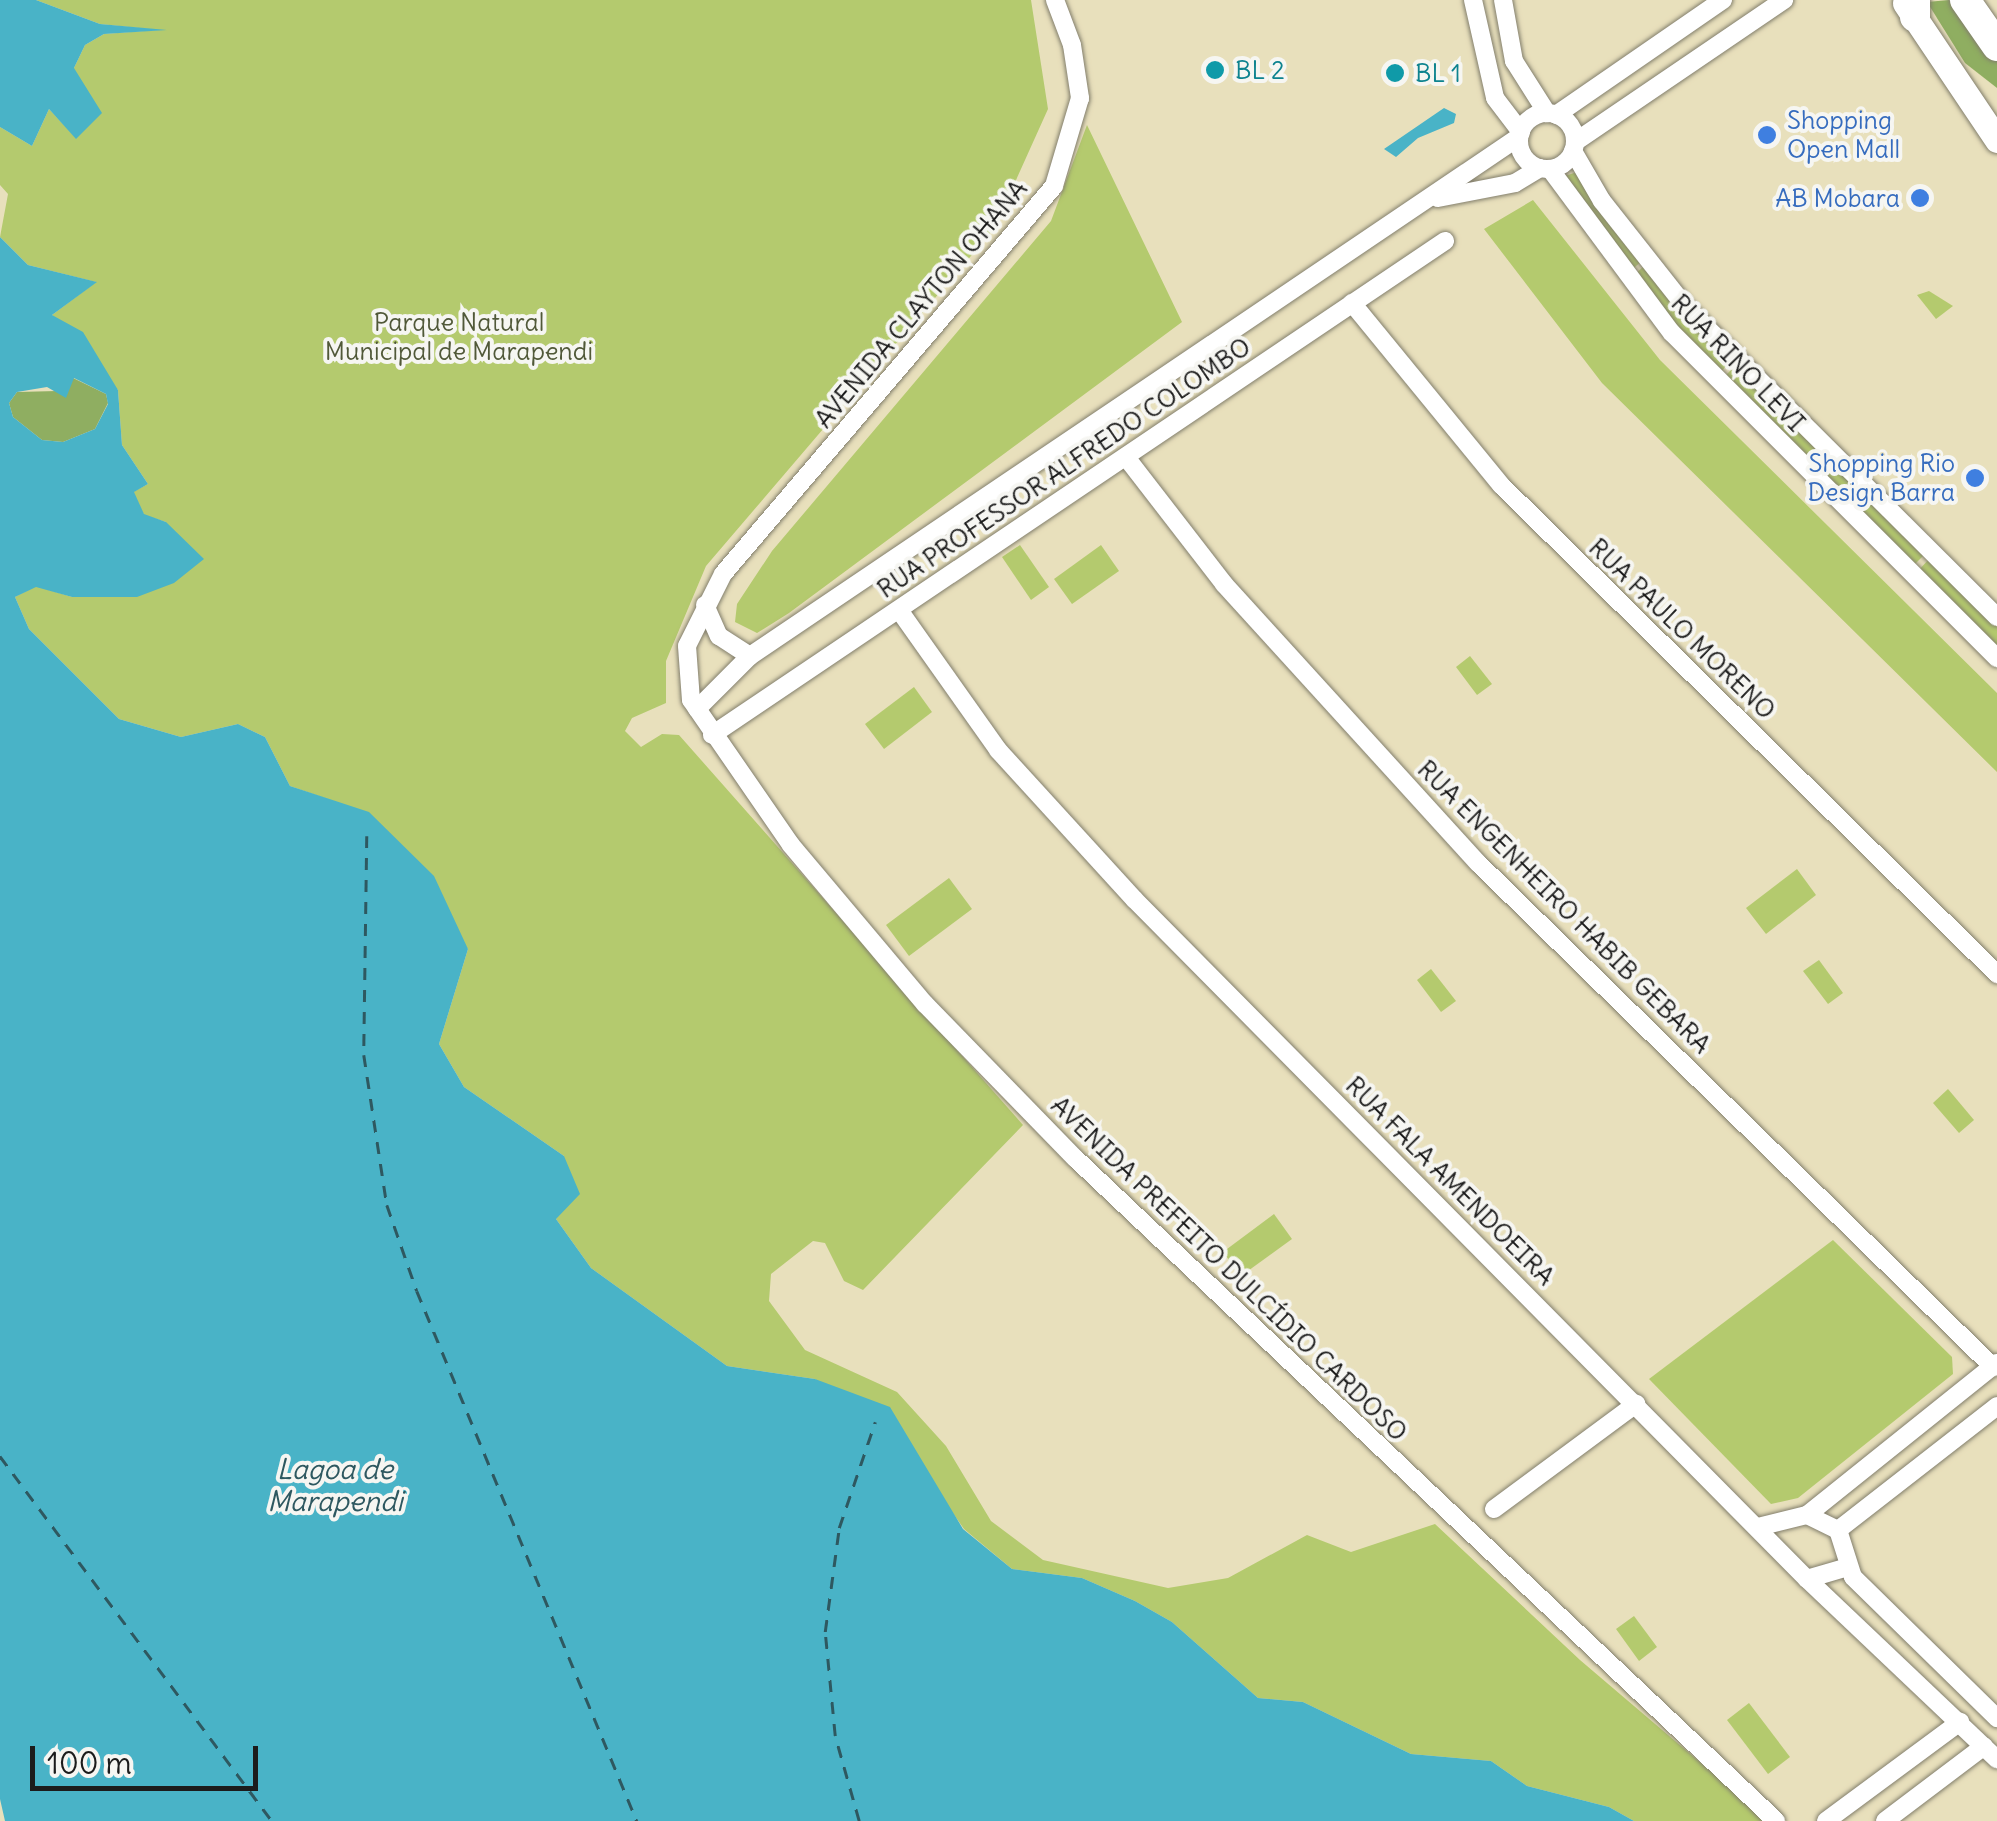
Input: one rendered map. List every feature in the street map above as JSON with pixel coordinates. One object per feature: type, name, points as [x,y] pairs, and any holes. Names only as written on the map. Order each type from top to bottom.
[{"type":"highway","points":[[1965,0],[1997,46]]},
{"type":"main road","points":[[1911,6],[1997,140]]},
{"type":"street","name":"AVENIDA CLAYTON OHANA","points":[[696,709],[687,682],[687,646],[724,574],[1054,186],[1080,98],[1072,45],[1055,0]]},
{"type":"street","points":[[1473,0],[1495,98],[1520,134],[1524,156],[1545,168],[1784,0]]},
{"type":"street","points":[[1504,0],[1514,61],[1551,114],[1570,126],[1574,147]]},
{"type":"street","points":[[1520,134],[1723,0]]},
{"type":"street","name":"RUA PROFESSOR ALFREDO COLOMBO","points":[[696,709],[750,656],[1520,134]]},
{"type":"street","name":"RUA RINO LEVI","points":[[1574,147],[1602,201],[1684,305],[1997,617]]},
{"type":"street","name":"RUA PROFESSOR ALFREDO COLOMBO","points":[[1414,206],[1474,187],[1516,183],[1545,168]]},
{"type":"street","name":"RUA RINO LEVI","points":[[1545,168],[1672,333],[1997,658]]},
{"type":"street","name":"RUA PROFESSOR ALFREDO COLOMBO","points":[[712,736],[1445,241]]},
{"type":"street","name":"RUA PAULO MORENO","points":[[1352,303],[1501,484],[1997,974]]},
{"type":"street","name":"RUA ENGENHEIRO HABIB GEBARA","points":[[1126,458],[1224,584],[1478,862],[1995,1365]]},
{"type":"street","points":[[706,606],[719,636],[750,656]]},
{"type":"street","name":"RUA FALA AMENDOEIRA","points":[[899,610],[998,750],[1134,900],[1808,1579],[1991,1753]]},
{"type":"street","name":"AVENIDA PREFEITO DULCÍDIO CARDOSO","points":[[696,709],[712,736],[862,932],[1061,1144],[1776,1821]]},
{"type":"street","points":[[1758,1527],[1807,1515],[1995,1365]]},
{"type":"street","points":[[1494,1510],[1636,1404]]},
{"type":"street","points":[[1838,1530],[1997,1406]]},
{"type":"street","points":[[1807,1515],[1838,1530],[1848,1567],[1997,1718]]},
{"type":"street","points":[[1808,1579],[1848,1567]]},
{"type":"street","points":[[1826,1821],[1960,1722]]},
{"type":"street","points":[[1885,1821],[1991,1753]]},
{"type":"green space","name":"Parque Natural Municipal de Marapendi","points":[[36,0],[1031,0],[1048,109],[994,229],[706,566],[666,661],[666,703],[632,718],[625,731],[641,747],[662,734],[679,735],[1023,1125],[863,1290],[844,1281],[825,1243],[813,1241],[771,1274],[769,1301],[805,1350],[897,1392],[946,1446],[991,1521],[1043,1560],[1168,1588],[1228,1578],[1307,1535],[1351,1552],[1435,1524],[1580,1660],[1769,1821],[1634,1821],[1609,1807],[1527,1786],[1491,1761],[1411,1754],[1303,1702],[1258,1698],[1172,1622],[1135,1601],[1082,1578],[1012,1569],[964,1529],[934,1486],[815,1379],[727,1366],[591,1268],[556,1219],[564,1156],[464,1087],[439,1044],[468,949],[362,811],[290,786],[265,737],[238,724],[181,737],[119,719],[29,629],[15,597],[36,586],[72,597],[166,522],[144,515],[133,492],[148,484],[122,445],[118,390],[52,315],[96,282],[28,265],[0,237],[8,194],[0,185],[0,127],[32,146],[49,109],[76,138],[74,68],[85,45],[104,34],[158,30],[100,24]]},
{"type":"green space","points":[[1949,0],[1997,58],[1997,88],[1965,63],[1927,2]]},
{"type":"green space","points":[[1087,125],[1182,322],[789,613],[757,633],[735,622],[737,604],[772,551],[1051,221]]},
{"type":"green space","points":[[1577,172],[1642,261],[1629,272],[1565,176]]},
{"type":"green space","points":[[1533,200],[1660,360],[1997,693],[1997,772],[1602,383],[1484,229]]},
{"type":"green space","points":[[1645,265],[1730,362],[1718,375],[1632,277]]},
{"type":"green space","points":[[1929,291],[1953,306],[1936,319],[1917,295]]},
{"type":"green space","points":[[1734,367],[1827,458],[1814,471],[1722,379]]},
{"type":"green space","points":[[73,378],[106,394],[108,403],[95,429],[63,442],[42,440],[13,417],[9,403],[17,392],[57,391]]},
{"type":"green space","points":[[1832,462],[1925,554],[1913,566],[1820,475]]},
{"type":"green space","points":[[1020,545],[1049,587],[1031,600],[1002,557]]},
{"type":"green space","points":[[1101,545],[1119,571],[1072,604],[1054,579]]},
{"type":"green space","points":[[1930,558],[1997,625],[1997,651],[1917,572]]},
{"type":"green space","points":[[1470,656],[1492,684],[1477,695],[1456,667]]},
{"type":"green space","points":[[914,687],[932,712],[884,749],[865,724]]},
{"type":"green space","points":[[1797,869],[1816,895],[1766,934],[1746,908]]},
{"type":"green space","points":[[949,878],[972,909],[909,956],[886,925]]},
{"type":"green space","points":[[1819,960],[1843,993],[1828,1004],[1803,971]]},
{"type":"green space","points":[[1431,969],[1456,1001],[1441,1012],[1417,980]]},
{"type":"green space","points":[[1948,1089],[1974,1120],[1959,1133],[1933,1103]]},
{"type":"green space","points":[[1274,1214],[1292,1239],[1241,1276],[1223,1252]]},
{"type":"green space","points":[[1833,1240],[1952,1357],[1953,1374],[1798,1498],[1771,1504],[1649,1379]]},
{"type":"green space","points":[[1634,1616],[1657,1647],[1639,1661],[1616,1629]]},
{"type":"green space","points":[[1749,1703],[1790,1757],[1768,1774],[1727,1720]]},
{"type":"water","points":[[0,0],[36,0],[100,24],[167,30],[104,34],[85,45],[74,68],[102,113],[76,139],[49,109],[32,146],[0,127]]},
{"type":"water","points":[[1444,108],[1456,114],[1454,123],[1418,138],[1396,157],[1384,149]]},
{"type":"water","name":"Lagoa de Marapendi","points":[[0,237],[28,265],[97,282],[52,315],[83,332],[118,390],[122,445],[148,484],[134,492],[144,514],[166,522],[204,559],[174,583],[137,597],[72,597],[36,587],[15,597],[29,629],[119,719],[181,737],[238,724],[265,737],[290,786],[369,812],[434,876],[468,949],[439,1044],[464,1087],[564,1156],[580,1194],[556,1219],[591,1268],[727,1366],[815,1379],[890,1407],[963,1529],[1012,1569],[1082,1578],[1135,1601],[1172,1622],[1258,1698],[1303,1702],[1411,1754],[1491,1761],[1527,1786],[1609,1807],[1634,1821],[5,1821],[0,1799]],"holes":[[[74,378],[106,394],[108,404],[95,429],[63,442],[42,440],[13,417],[9,403],[17,392],[47,387],[66,398]]]},
{"type":"ferry route","points":[[367,836],[364,1055],[387,1205],[417,1291],[637,1821]]},
{"type":"ferry route","points":[[859,1821],[835,1736],[825,1632],[839,1528],[875,1422]]},
{"type":"ferry route","points":[[0,1456],[272,1821]]},
{"type":"place","name":"BL 2","points":[[1215,70]]},
{"type":"place","name":"BL 1","points":[[1395,73]]},
{"type":"place","name":"Shopping Open Mall","points":[[1767,135]]},
{"type":"place","name":"AB Mobara","points":[[1920,198]]},
{"type":"place","name":"Shopping Rio Design Barra","points":[[1975,478]]}]
